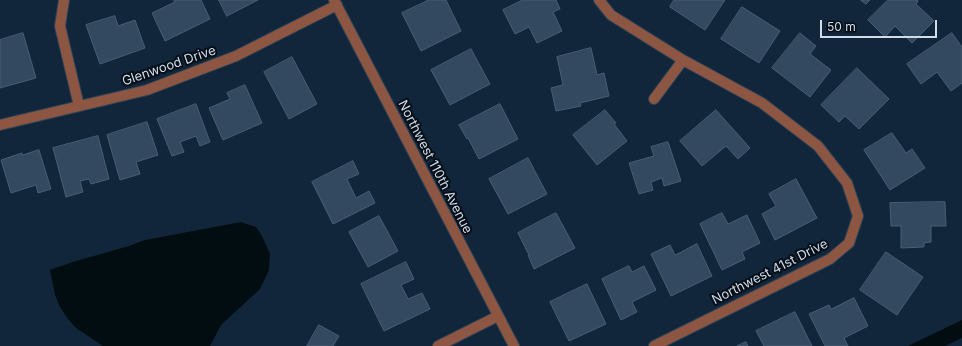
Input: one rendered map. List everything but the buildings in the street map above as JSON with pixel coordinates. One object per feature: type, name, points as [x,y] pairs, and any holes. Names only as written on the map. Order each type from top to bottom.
[{"type":"street","points":[[64,0],[60,26],[78,106]]},
{"type":"street","name":"Northwest 41st Drive","points":[[599,0],[611,16],[683,60],[762,103],[818,146],[848,182],[858,216],[849,242],[830,259],[654,346]]},
{"type":"street","name":"Glenwood Drive","points":[[0,126],[147,90],[236,56],[336,2]]},
{"type":"street","name":"Northwest 110th Avenue","points":[[336,2],[514,346]]},
{"type":"street","points":[[654,99],[683,60]]},
{"type":"street","points":[[438,346],[498,316]]},
{"type":"shaded area","points":[[241,222],[256,227],[262,236],[270,254],[269,270],[260,289],[221,325],[210,346],[103,346],[76,328],[60,307],[55,295],[50,270],[145,240]]},
{"type":"shaded area","points":[[962,320],[962,338],[945,346],[908,346]]}]
